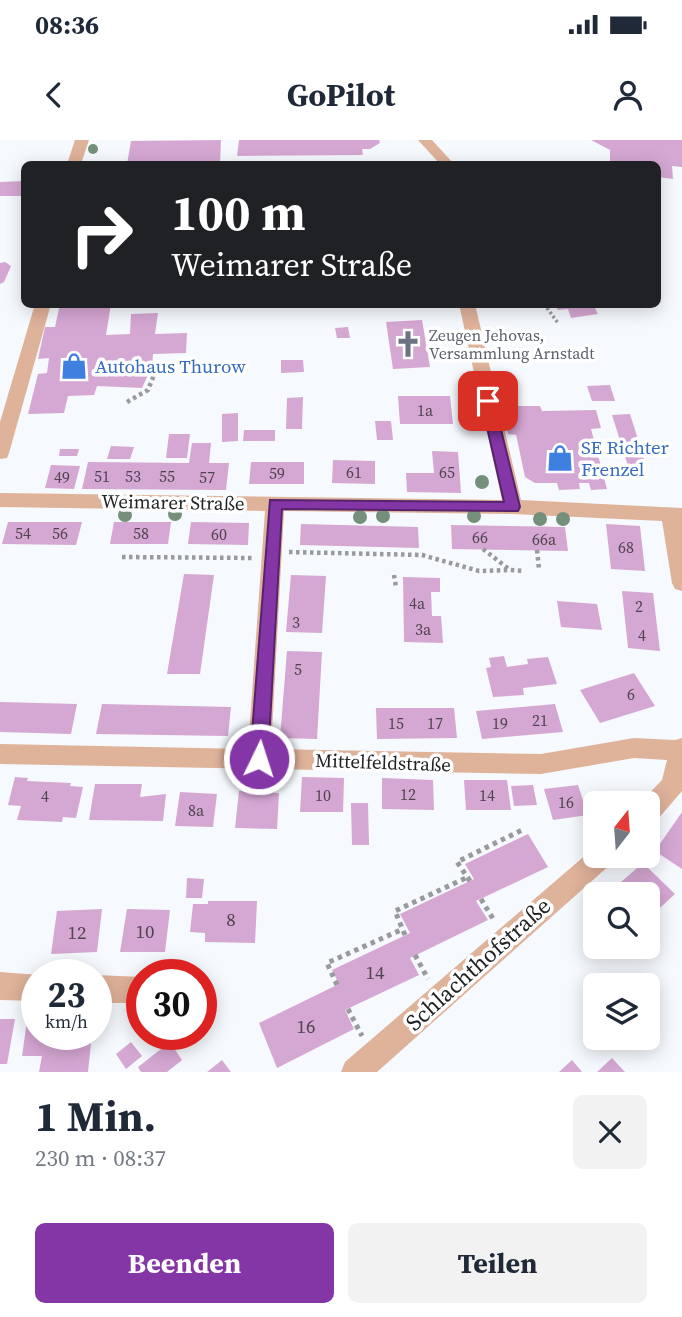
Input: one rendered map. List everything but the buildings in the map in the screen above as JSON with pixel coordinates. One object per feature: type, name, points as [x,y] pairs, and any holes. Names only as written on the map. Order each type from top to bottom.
[{"type":"street","points":[[75,161],[82,140]]},
{"type":"street","points":[[425,140],[444,161]]},
{"type":"street","points":[[0,453],[42,308]]},
{"type":"street","points":[[468,308],[513,507]]},
{"type":"street","name":"Weimarer Straße","points":[[0,500],[513,507],[677,514]]},
{"type":"street","points":[[259,759],[275,504]]},
{"type":"street","points":[[677,514],[682,583]]},
{"type":"street","name":"Mittelfeldstraße","points":[[1,758],[541,764],[634,748],[682,749]]},
{"type":"street","points":[[660,799],[673,785],[682,749]]},
{"type":"street","name":"Schlachthofstraße","points":[[355,1072],[588,868]]},
{"type":"street","points":[[0,986],[21,987]]},
{"type":"path","points":[[547,308],[558,323]]},
{"type":"path","points":[[127,402],[148,390],[156,369]]},
{"type":"path","points":[[483,549],[510,570]]},
{"type":"path","points":[[537,550],[539,569]]},
{"type":"path","points":[[297,552],[422,555],[479,571],[524,571]]},
{"type":"path","points":[[122,558],[272,559]]},
{"type":"path","points":[[394,575],[396,587]]},
{"type":"path","points":[[337,985],[327,963],[404,932],[395,911],[469,879],[457,862],[524,829]]},
{"type":"place","name":"Zeugen Jehovas, Versammlung Arnstadt","points":[[408,344]]},
{"type":"place","name":"Autohaus Thurow","points":[[74,366]]},
{"type":"place","name":"SE Richter Frenzel","points":[[560,458]]},
{"type":"route","points":[[259,759],[275,504],[513,507],[488,401]]}]
